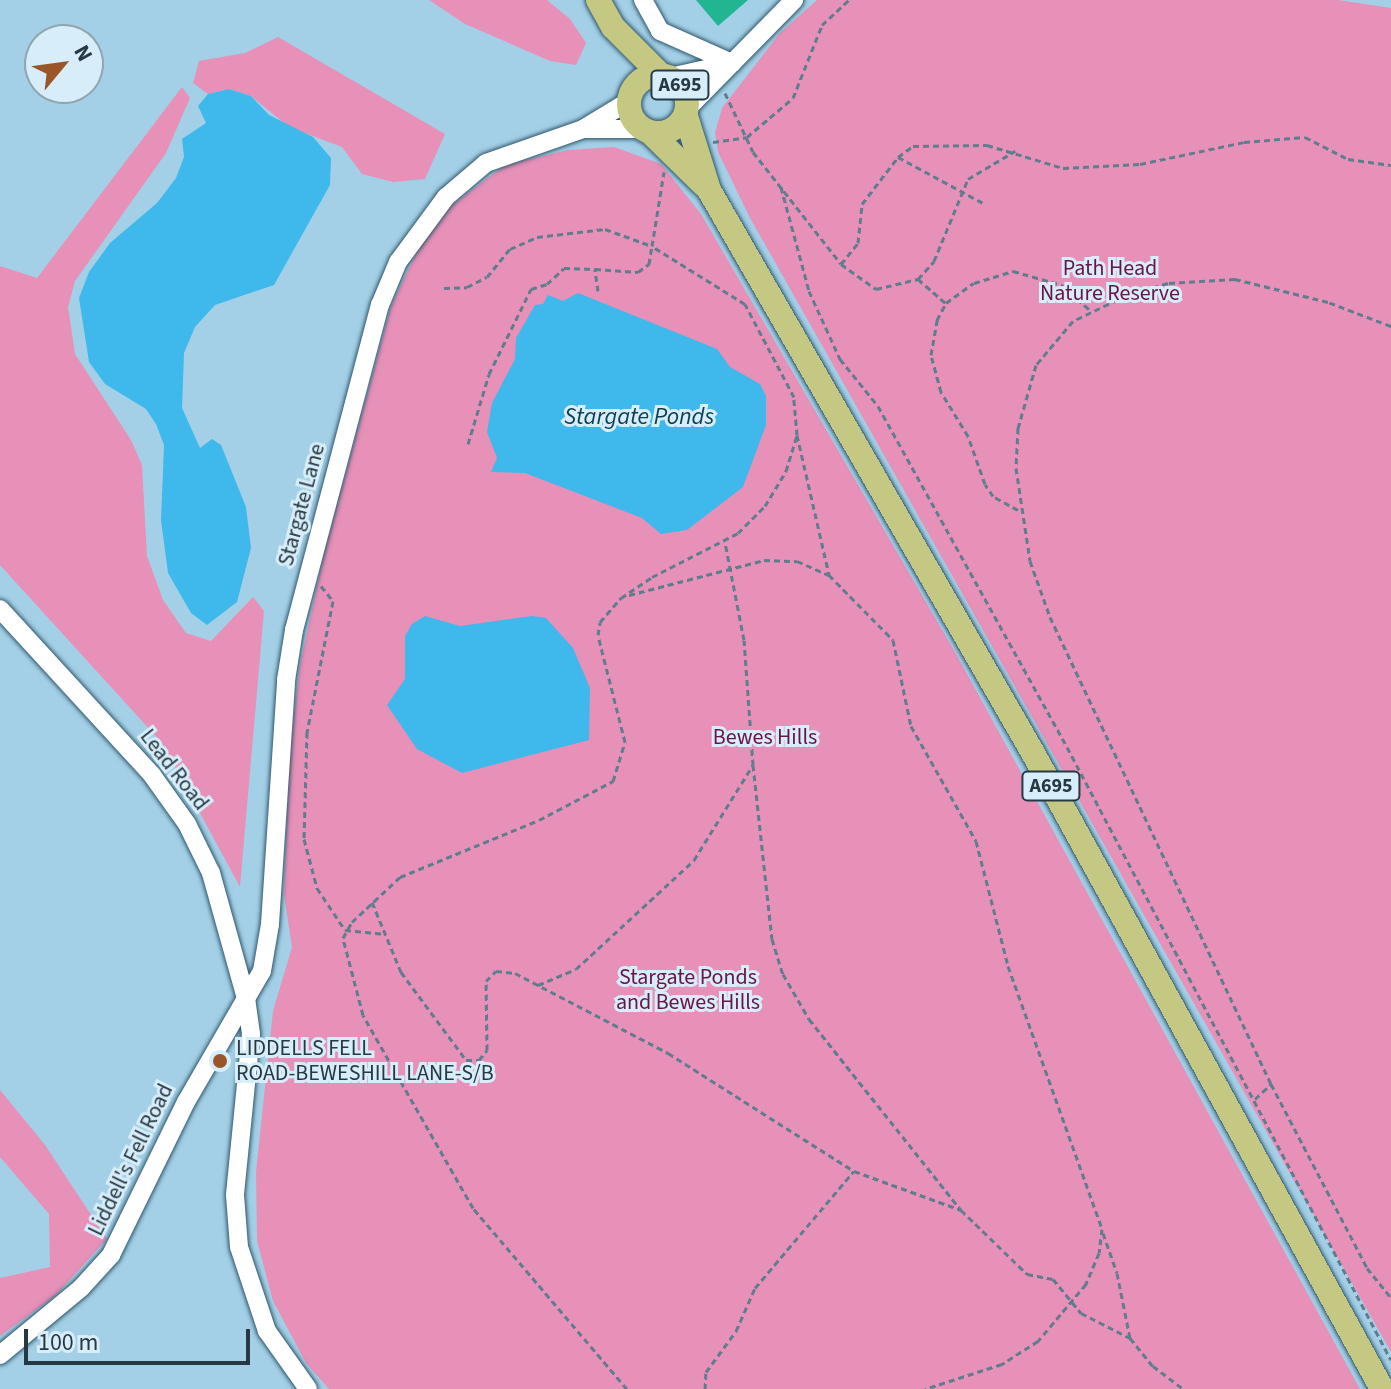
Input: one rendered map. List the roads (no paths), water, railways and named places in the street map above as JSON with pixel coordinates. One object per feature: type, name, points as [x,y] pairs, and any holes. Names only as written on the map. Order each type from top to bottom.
[{"type":"main road","name":"A695","points":[[598,0],[613,27],[632,117],[709,190]]},
{"type":"main road","name":"A695","points":[[613,27],[686,94],[687,112],[709,190],[1040,766],[1382,1389]]},
{"type":"main road","name":"A695","points":[[629,98],[644,78],[665,76]]},
{"type":"main road","name":"A695","points":[[647,131],[669,132],[687,112]]},
{"type":"street","points":[[643,0],[660,31],[732,63]]},
{"type":"street","points":[[687,112],[785,4]]},
{"type":"street","points":[[665,76],[732,63]]},
{"type":"street","name":"Stargate Lane","points":[[246,998],[262,971],[268,947],[286,680],[306,579],[380,305],[398,262],[446,197],[486,163],[583,129],[629,98]]},
{"type":"street","name":"Stargate Lane","points":[[583,129],[647,131]]},
{"type":"street","name":"Lead Road","points":[[0,609],[152,775],[187,824],[211,873],[246,998],[251,1034],[235,1195],[239,1247],[267,1331],[308,1389]]},
{"type":"street","name":"Liddell's Fell Road","points":[[0,1355],[81,1288],[111,1255],[186,1102],[246,998]]},
{"type":"water","points":[[229,89],[251,96],[269,115],[313,137],[331,158],[330,185],[274,285],[215,305],[195,327],[184,353],[182,408],[200,448],[212,439],[221,445],[246,507],[251,548],[237,602],[207,625],[191,613],[168,573],[161,520],[164,445],[156,424],[146,409],[105,384],[89,362],[79,298],[89,272],[110,243],[157,203],[176,178],[184,157],[182,139],[206,123],[198,106],[208,94]]},
{"type":"water","name":"Stargate Ponds","points":[[578,293],[717,349],[730,367],[760,384],[766,396],[766,425],[743,487],[687,530],[661,534],[642,518],[525,473],[491,472],[497,458],[487,432],[492,403],[515,359],[516,338],[535,305],[543,304],[548,295],[563,301]]},
{"type":"water","points":[[425,616],[460,626],[532,616],[546,618],[573,648],[590,688],[589,740],[462,773],[417,749],[387,705],[405,679],[405,636],[412,624]]},
{"type":"place","name":"LIDDELLS FELL ROAD-BEWESHILL LANE-S/B","points":[[220,1061]]},
{"type":"park label","name":"Path Head Nature Reserve","points":[[1110,280]]},
{"type":"park label","name":"Bewes Hills","points":[[765,738]]},
{"type":"park label","name":"Stargate Ponds and Bewes Hills","points":[[688,990]]}]
